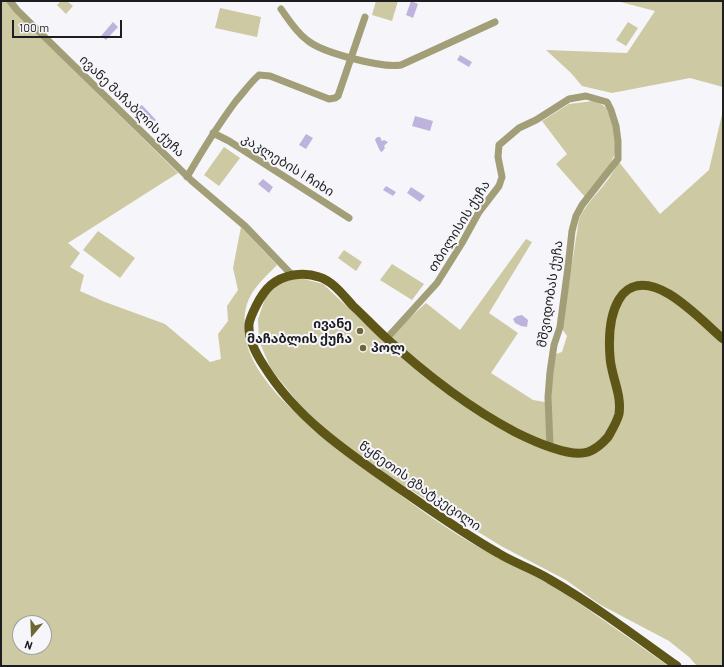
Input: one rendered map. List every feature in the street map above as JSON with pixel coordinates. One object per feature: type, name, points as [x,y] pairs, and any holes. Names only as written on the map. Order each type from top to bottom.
[{"type":"main road","points":[[292,275],[320,277],[332,284],[387,338],[425,371],[490,418],[520,434],[572,453],[586,453],[602,445],[614,428],[619,413],[618,395],[610,360],[610,333],[614,310],[619,297],[628,290],[639,286],[653,287],[667,293],[682,303],[723,340]]},
{"type":"main road","name":"წყნეთის გზატკეცილი","points":[[292,275],[272,284],[261,295],[249,323],[252,344],[260,360],[274,382],[292,403],[315,425],[347,451],[459,530],[500,555],[547,578],[591,604],[677,666]]},
{"type":"street","name":"ივანე მაჩაბლის ქუჩა","points":[[10,1],[22,15],[187,177],[245,226],[292,275]]},
{"type":"street","points":[[280,9],[300,34],[312,44],[350,57],[391,66],[401,65],[495,22]]},
{"type":"street","points":[[187,177],[224,117],[252,81],[259,75],[270,76],[329,99],[338,96],[364,17]]},
{"type":"street","name":"თბილისის ქუჩა","points":[[387,338],[441,278],[479,212],[499,186],[502,177],[498,157],[499,145],[518,128],[536,120],[569,99],[586,96],[606,102],[611,110],[616,126],[618,159]]},
{"type":"street","name":"კაკლების I ჩიხი","points":[[213,133],[350,218]]},
{"type":"street","name":"მშვიდობას ქუჩა","points":[[550,446],[548,397],[550,372],[554,345],[560,321],[572,231],[576,216],[582,205],[618,159]]},
{"type":"shaded area","points":[[1,1],[8,1],[28,25],[178,173],[68,243],[80,253],[70,267],[84,275],[80,291],[105,302],[165,324],[210,362],[221,359],[218,334],[228,321],[227,306],[238,290],[233,268],[241,227],[277,265],[256,288],[251,296],[245,313],[245,324],[248,349],[257,368],[269,385],[284,401],[300,417],[335,446],[439,522],[472,543],[553,586],[669,666],[1,666]]},
{"type":"shaded area","points":[[61,1],[67,1],[73,6],[66,14],[57,5]]},
{"type":"shaded area","points":[[376,1],[398,1],[392,21],[372,15]]},
{"type":"shaded area","points":[[411,1],[418,4],[413,18],[406,15]]},
{"type":"shaded area","points":[[617,1],[723,1],[723,87],[690,78],[612,93],[582,86],[571,73],[546,50],[627,53],[655,11]]},
{"type":"shaded area","points":[[220,8],[261,17],[257,37],[215,28]]},
{"type":"shaded area","points":[[113,22],[118,27],[106,40],[101,36]]},
{"type":"shaded area","points":[[628,22],[638,28],[626,46],[616,40]]},
{"type":"shaded area","points":[[460,55],[472,62],[469,67],[457,60]]},
{"type":"shaded area","points":[[593,101],[603,105],[609,113],[613,125],[616,145],[611,162],[585,197],[556,164],[567,154],[542,121],[569,104]]},
{"type":"shaded area","points":[[142,105],[156,120],[148,126],[134,110]]},
{"type":"shaded area","points":[[723,110],[723,666],[697,666],[689,657],[669,641],[599,604],[566,580],[501,546],[388,476],[330,434],[299,404],[271,369],[259,341],[258,319],[266,296],[281,282],[296,277],[323,284],[390,344],[490,418],[387,338],[426,303],[460,330],[526,239],[532,242],[489,313],[518,333],[491,373],[533,400],[551,403],[552,372],[556,354],[562,352],[567,336],[562,329],[581,214],[619,162],[660,214],[709,170]]},
{"type":"shaded area","points":[[415,116],[433,121],[430,131],[412,126]]},
{"type":"shaded area","points":[[306,134],[313,138],[306,149],[299,145]]},
{"type":"shaded area","points":[[380,137],[382,141],[384,140],[388,142],[384,146],[385,148],[382,152],[380,151],[375,140]]},
{"type":"shaded area","points":[[224,147],[240,158],[219,186],[204,175]]},
{"type":"shaded area","points":[[263,179],[273,187],[269,193],[258,184]]},
{"type":"shaded area","points":[[386,186],[396,192],[393,196],[383,190]]},
{"type":"shaded area","points":[[411,187],[425,196],[420,202],[407,193]]},
{"type":"shaded area","points":[[98,231],[135,258],[120,278],[83,250]]},
{"type":"shaded area","points":[[344,250],[362,262],[356,271],[338,258]]},
{"type":"shaded area","points":[[392,264],[424,284],[412,300],[380,280]]},
{"type":"shaded area","points":[[522,315],[528,320],[527,327],[515,323],[513,319]]},
{"type":"place","name":"ივანე მაჩაბლის ქუჩა","points":[[360,331]]},
{"type":"place","name":"პოლ","points":[[363,348]]}]
